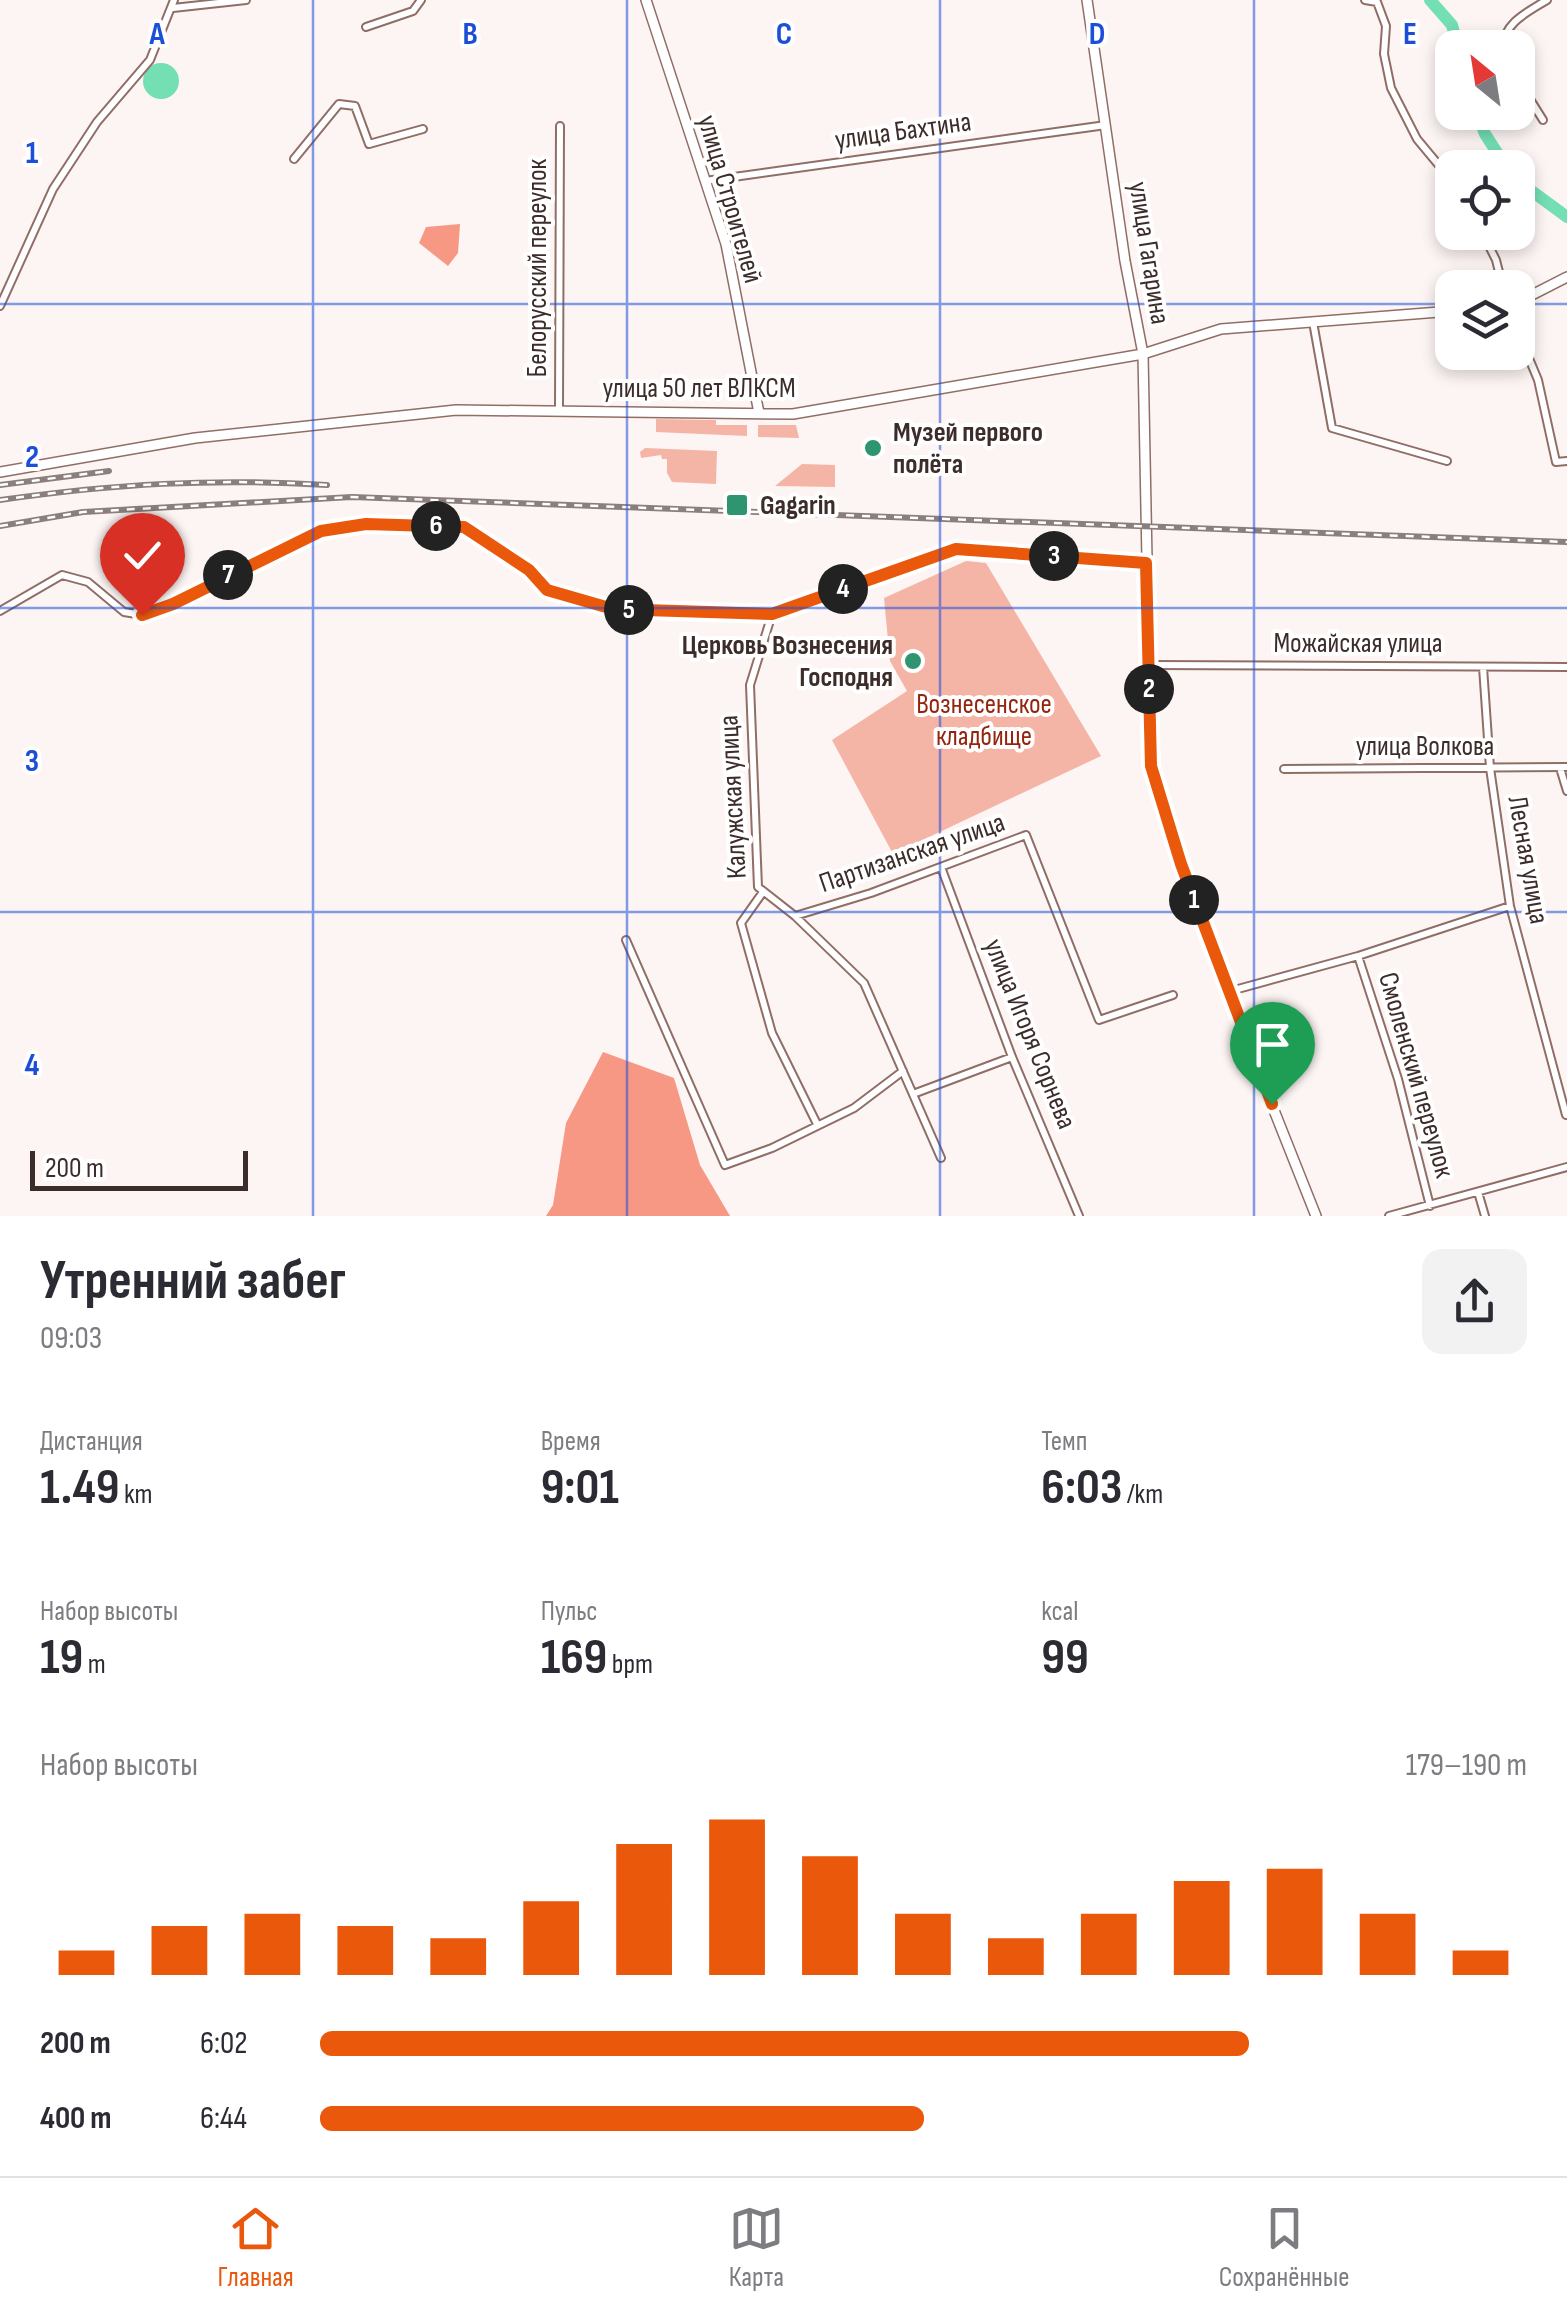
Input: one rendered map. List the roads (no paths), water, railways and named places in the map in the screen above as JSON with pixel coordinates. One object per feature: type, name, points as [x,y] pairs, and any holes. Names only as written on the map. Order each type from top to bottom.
[{"type":"main road","name":"улица Строителей","points":[[646,0],[726,244],[759,413]]},
{"type":"main road","name":"улица Гагарина","points":[[1087,0],[1125,261],[1143,354],[1151,766],[1227,992],[1316,1216]]},
{"type":"main road","points":[[1535,293],[1567,277]]},
{"type":"main road","name":"улица 50 лет ВЛКСМ","points":[[0,472],[194,438],[456,410],[792,414],[1143,354],[1221,329],[1435,312]]},
{"type":"street","points":[[0,306],[54,189],[97,122],[150,60],[173,4],[246,0]]},
{"type":"street","points":[[366,28],[413,10],[421,0]]},
{"type":"street","points":[[1365,0],[1376,2],[1386,26],[1384,54],[1392,88],[1417,139],[1435,161]]},
{"type":"street","points":[[1507,30],[1547,0]]},
{"type":"street","points":[[294,160],[338,104],[355,106],[369,144],[423,128]]},
{"type":"street","points":[[1535,107],[1543,120]]},
{"type":"street","name":"улица Бахтина","points":[[705,181],[1107,125]]},
{"type":"street","name":"Белорусский переулок","points":[[560,126],[560,410]]},
{"type":"street","points":[[1312,322],[1332,428],[1448,461]]},
{"type":"street","points":[[1534,370],[1556,462],[1567,461]]},
{"type":"street","points":[[0,612],[62,575],[88,582],[124,612],[142,615],[173,604],[321,531],[380,524],[464,527],[529,570],[547,590],[613,609],[772,614],[956,549],[1146,563]]},
{"type":"street","name":"Калужская улица","points":[[772,614],[750,684],[758,886],[796,916],[864,984],[941,1158]]},
{"type":"street","name":"Можайская улица","points":[[1149,665],[1567,667]]},
{"type":"street","name":"Лесная улица","points":[[1483,666],[1490,768],[1510,906],[1566,1116]]},
{"type":"street","points":[[1563,767],[1567,791]]},
{"type":"street","name":"улица Волкова","points":[[1284,769],[1563,767]]},
{"type":"street","name":"Партизанская улица","points":[[796,916],[1026,836],[1099,1020],[1174,995]]},
{"type":"street","name":"улица Игоря Сорнева","points":[[941,866],[1012,1057],[1079,1216]]},
{"type":"street","points":[[764,892],[741,923],[772,1033],[817,1124]]},
{"type":"street","name":"Смоленский переулок","points":[[1227,992],[1358,956],[1510,906]]},
{"type":"street","points":[[626,940],[724,1165],[772,1148],[854,1108],[903,1071]]},
{"type":"street","name":"Смоленский переулок","points":[[1358,956],[1398,1079],[1430,1206]]},
{"type":"street","points":[[913,1094],[1012,1057]]},
{"type":"street","points":[[1389,1216],[1567,1166]]},
{"type":"street","points":[[1478,1192],[1485,1216]]},
{"type":"waterway","points":[[1430,0],[1453,30]]},
{"type":"waterway","points":[[1484,130],[1495,150]]},
{"type":"waterway","points":[[1535,193],[1567,217]]},
{"type":"railway","points":[[0,485],[109,471]]},
{"type":"railway","points":[[0,500],[163,484],[327,485]]},
{"type":"railway","points":[[0,526],[83,512],[352,497],[1567,542]]},
{"type":"place","name":"Музей первого полёта","points":[[873,448]]},
{"type":"place","name":"Gagarin","points":[[737,505]]},
{"type":"place","name":"Церковь Вознесения Господня","points":[[913,661]]},
{"type":"park label","name":"Вознесенское кладбище","points":[[984,720]]}]
